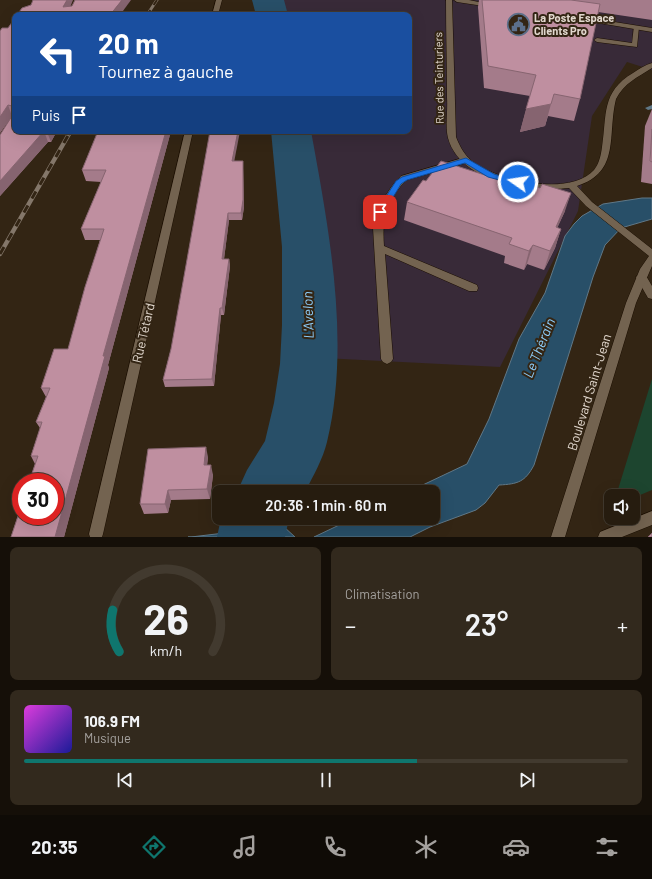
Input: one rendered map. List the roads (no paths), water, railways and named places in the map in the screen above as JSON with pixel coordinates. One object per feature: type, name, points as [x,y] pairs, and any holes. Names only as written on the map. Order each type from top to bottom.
[{"type":"street","points":[[216,12],[219,0]]},
{"type":"street","name":"Rue des Teinturiers","points":[[449,0],[450,130],[458,150],[466,160],[480,170],[503,179],[537,185],[572,186]]},
{"type":"street","points":[[457,0],[497,6]]},
{"type":"street","points":[[576,18],[652,30]]},
{"type":"street","points":[[597,40],[635,46],[636,27]]},
{"type":"street","points":[[652,65],[623,84],[616,92],[612,103],[604,156],[600,168],[591,177],[572,186],[589,204],[652,254]]},
{"type":"street","name":"Rue Tétard","points":[[96,534],[188,134]]},
{"type":"street","points":[[388,359],[378,220],[380,212],[398,182],[412,175],[466,160]]},
{"type":"street","points":[[380,248],[473,288]]},
{"type":"street","name":"Boulevard Saint-Jean","points":[[558,537],[641,277],[652,258]]},
{"type":"street","points":[[641,277],[652,294]]},
{"type":"street","points":[[605,537],[652,518]]},
{"type":"water","name":"Le Thérain","points":[[642,198],[652,198],[652,219],[621,228],[605,245],[593,277],[531,471],[524,479],[516,483],[499,485],[485,503],[476,510],[440,523],[440,485],[423,485],[467,464],[489,419],[519,339],[545,293],[565,236],[582,216],[603,204]]},
{"type":"water","points":[[339,525],[435,525],[410,537],[314,537]]},
{"type":"water","points":[[283,526],[295,537],[191,537]]},
{"type":"waterway","name":"L'Avelon","points":[[268,0],[271,12]]},
{"type":"waterway","points":[[648,108],[652,107]]},
{"type":"waterway","name":"L'Avelon","points":[[274,485],[288,461],[296,441],[304,403],[308,364],[309,325],[306,247],[291,134]]},
{"type":"waterway","name":"L'Avelon","points":[[251,537],[254,525]]},
{"type":"railway","points":[[149,12],[157,0]]},
{"type":"railway","points":[[0,254],[69,134]]},
{"type":"place","name":"La Poste Espace Clients Pro","points":[[518,24]]}]
